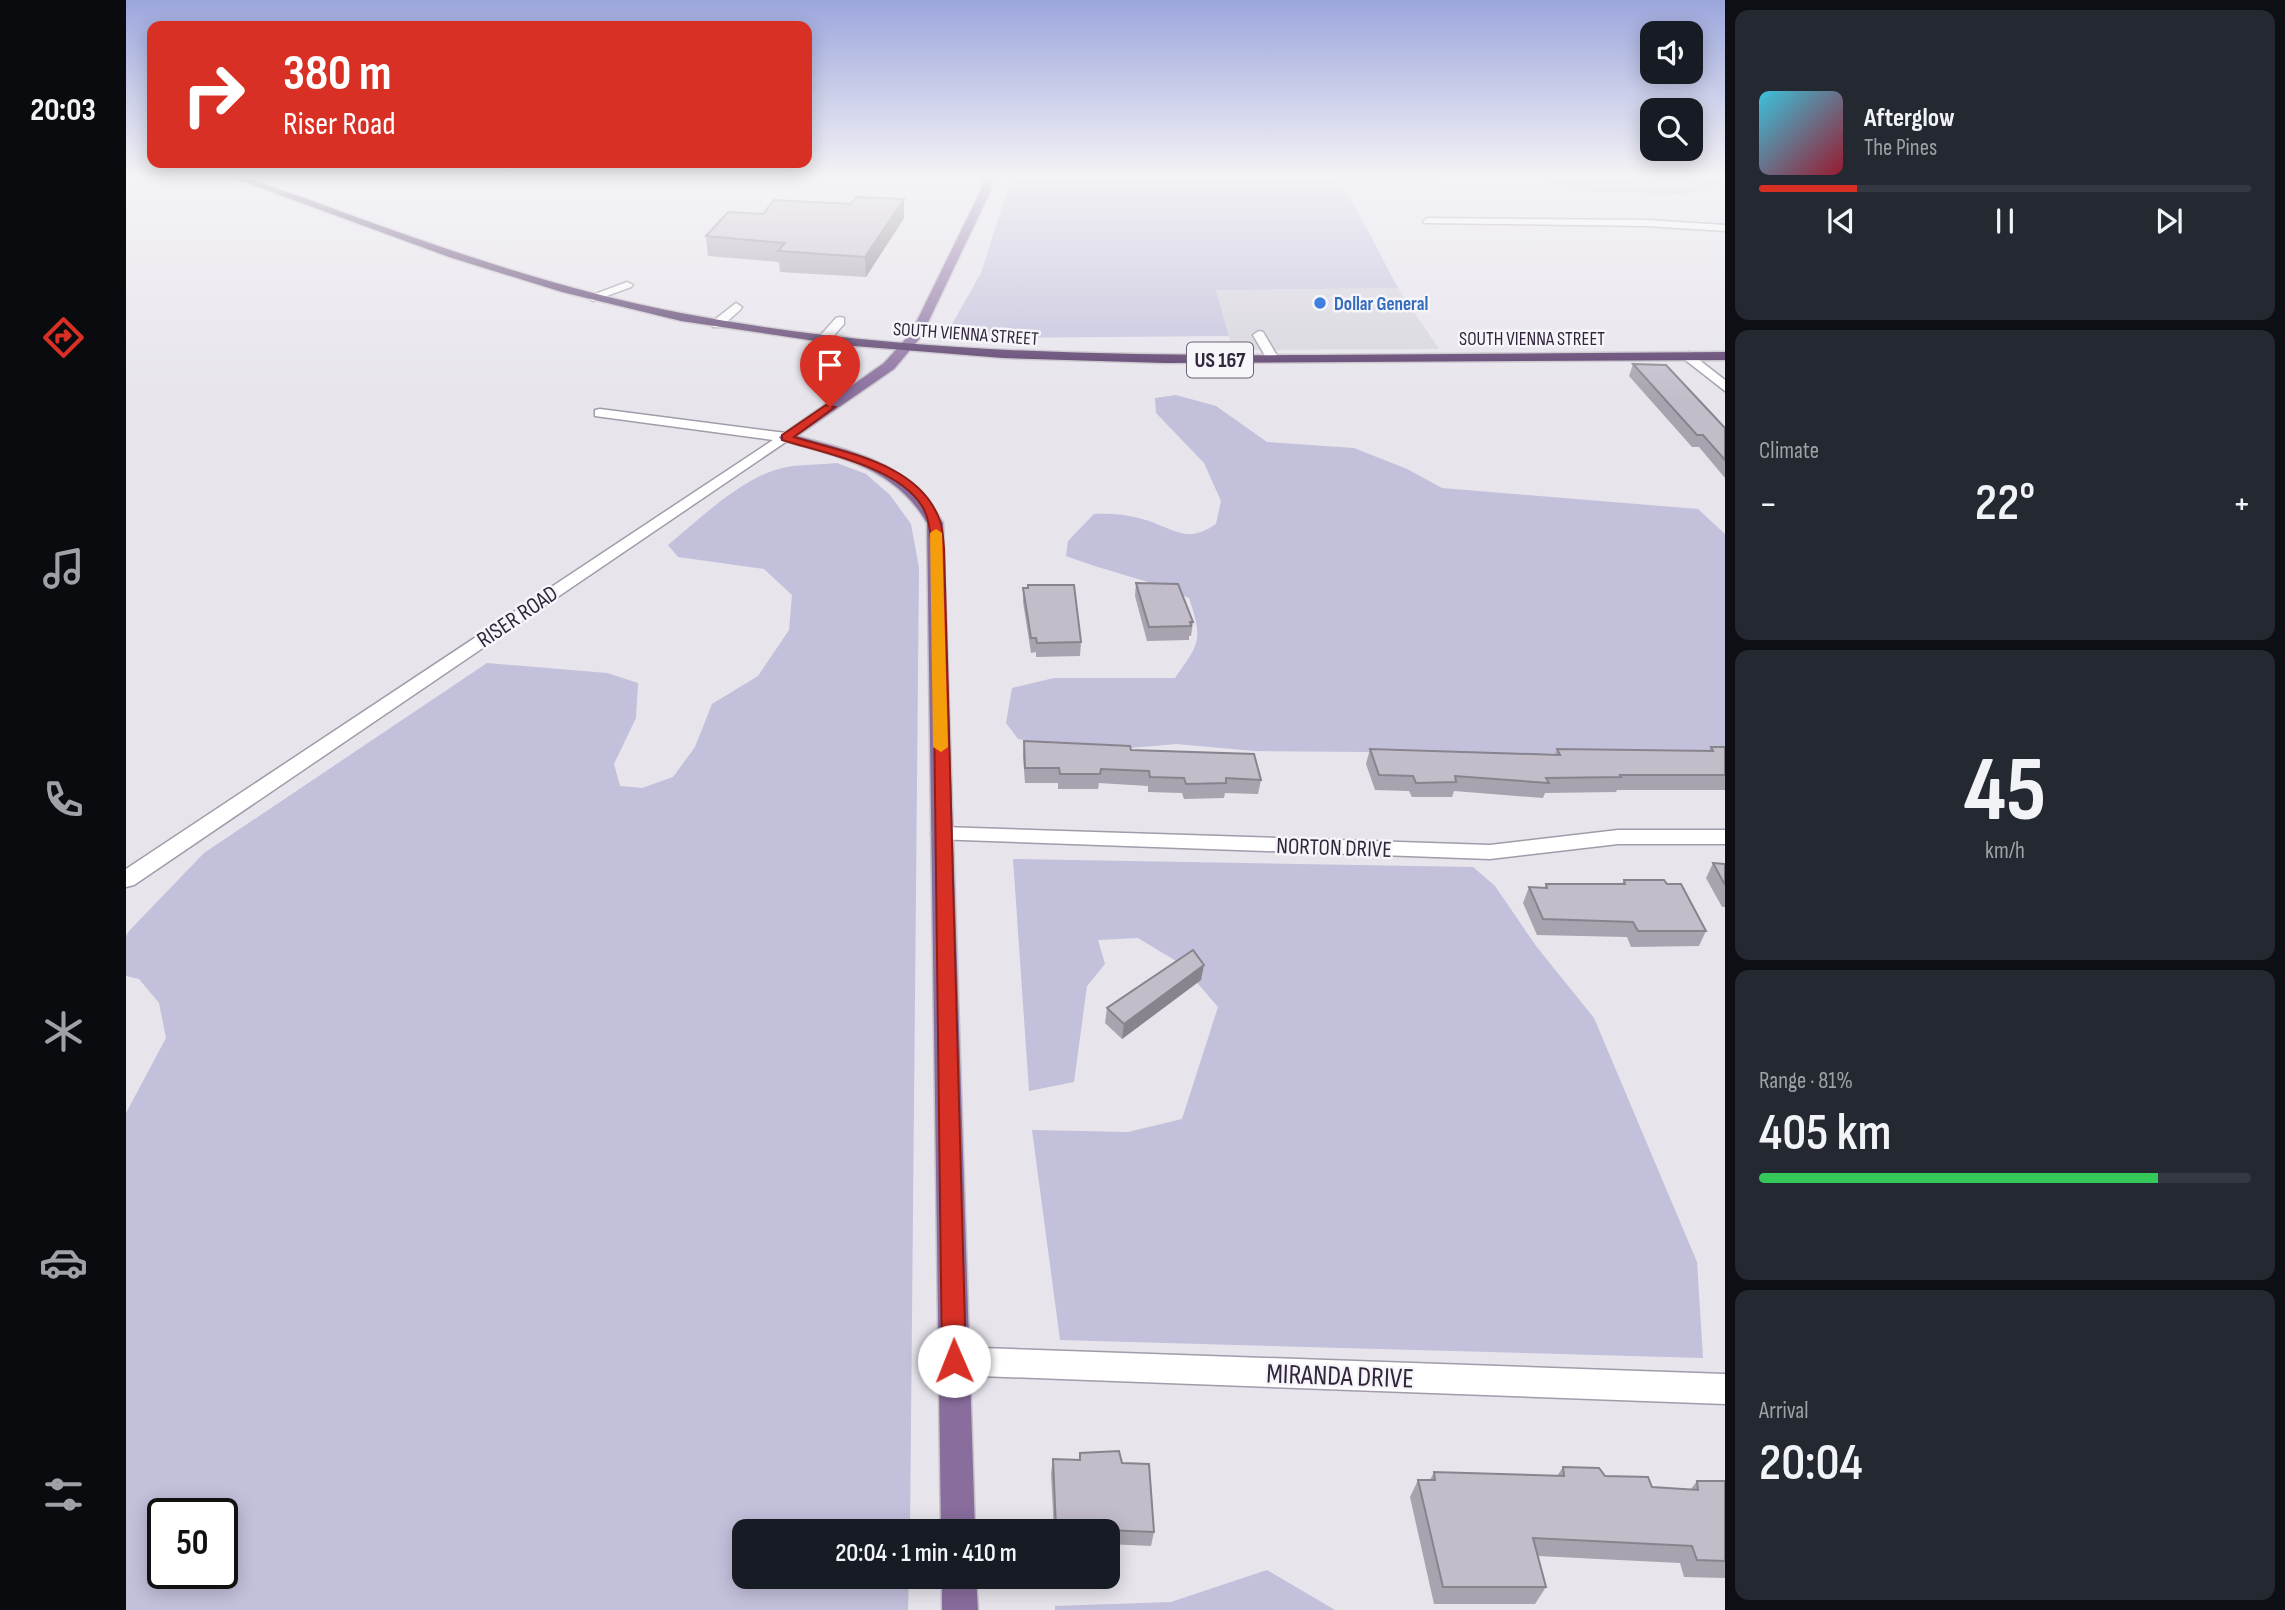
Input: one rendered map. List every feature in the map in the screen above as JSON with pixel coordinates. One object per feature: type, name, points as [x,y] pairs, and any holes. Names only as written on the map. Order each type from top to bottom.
[{"type":"highway","name":"SOUTH VIENNA STREET","points":[[443,250],[518,276],[593,297],[717,324],[905,349],[1068,359],[1725,356]]},
{"type":"main road","name":"RISER ROAD","points":[[786,437],[889,366],[905,349],[917,334],[958,250]]},
{"type":"main road","points":[[786,437],[889,471],[912,488],[927,504],[935,523],[938,548],[958,1519]]},
{"type":"main road","points":[[959,1589],[960,1610]]},
{"type":"street","points":[[593,297],[627,285]]},
{"type":"street","points":[[717,324],[736,307]]},
{"type":"street","points":[[823,340],[841,321]]},
{"type":"street","points":[[1259,335],[1273,359]]},
{"type":"street","points":[[1689,356],[1725,387]]},
{"type":"street","points":[[600,413],[786,437]]},
{"type":"street","name":"RISER ROAD","points":[[126,880],[786,437]]},
{"type":"street","name":"NORTON DRIVE","points":[[942,834],[1490,852],[1618,837],[1725,837]]},
{"type":"street","name":"MIRANDA DRIVE","points":[[954,1361],[1725,1389]]},
{"type":"shaded area","points":[[988,250],[1378,250],[1398,288],[1216,290],[1229,336],[987,338],[951,326],[981,273]]},
{"type":"shaded area","points":[[1398,288],[1439,349],[1233,350],[1216,290]]},
{"type":"shaded area","points":[[1176,395],[1216,406],[1267,442],[1354,448],[1407,469],[1442,488],[1698,509],[1725,534],[1725,755],[1254,751],[1176,744],[1096,751],[1018,739],[1006,723],[1012,688],[1054,678],[1175,678],[1190,657],[1197,641],[1197,633],[1189,598],[1066,556],[1068,541],[1094,514],[1135,517],[1190,534],[1216,524],[1221,501],[1204,463],[1156,413],[1155,398]]},
{"type":"shaded area","points":[[837,463],[866,474],[890,495],[911,524],[919,568],[910,1519],[732,1519],[732,1589],[909,1589],[908,1610],[126,1610],[126,1113],[166,1038],[159,1003],[139,979],[126,976],[126,936],[204,853],[487,663],[607,673],[638,683],[636,718],[614,764],[620,786],[642,788],[673,777],[695,747],[712,704],[758,676],[789,630],[792,595],[764,569],[678,557],[668,545],[739,488],[771,472],[799,465]]},
{"type":"shaded area","points":[[1013,859],[1473,867],[1495,886],[1536,946],[1594,1018],[1697,1262],[1703,1358],[1060,1340],[1032,1130],[1128,1132],[1182,1119],[1218,1007],[1181,964],[1138,938],[1098,940],[1105,964],[1087,986],[1074,1082],[1029,1091]]},
{"type":"shaded area","points":[[1267,1570],[1335,1610],[1055,1610],[1055,1606],[1171,1602]]},
{"type":"building","points":[[779,250],[870,250],[865,257]]},
{"type":"building","points":[[1633,364],[1666,365],[1725,428],[1725,460],[1703,435],[1697,435]]},
{"type":"building","points":[[1136,583],[1178,584],[1193,622],[1190,622],[1191,626],[1149,627]]},
{"type":"building","points":[[1028,585],[1074,585],[1081,642],[1037,643],[1036,638],[1031,638],[1023,588],[1028,588]]},
{"type":"building","points":[[1024,741],[1130,746],[1131,750],[1254,754],[1261,780],[1226,778],[1226,783],[1186,784],[1184,778],[1150,777],[1149,771],[1101,769],[1100,774],[1060,774],[1059,768],[1025,768]]},
{"type":"building","points":[[1711,747],[1725,747],[1725,775],[1546,778],[1549,783],[1455,776],[1456,782],[1416,783],[1413,776],[1379,775],[1370,749],[1560,755],[1557,749],[1713,751]]},
{"type":"building","points":[[1713,863],[1725,864],[1725,885]]},
{"type":"building","points":[[1624,880],[1664,880],[1667,884],[1681,884],[1706,931],[1638,931],[1633,922],[1543,919],[1529,887],[1547,888],[1546,884],[1625,884]]},
{"type":"building","points":[[1193,950],[1204,965],[1124,1024],[1107,1008]]},
{"type":"building","points":[[1119,1451],[1122,1463],[1149,1464],[1154,1532],[1120,1531],[1120,1519],[1056,1519],[1053,1459],[1080,1460],[1080,1453]]},
{"type":"building","points":[[1563,1467],[1599,1468],[1605,1476],[1648,1477],[1652,1487],[1698,1490],[1697,1481],[1725,1481],[1725,1561],[1697,1560],[1692,1546],[1533,1538],[1546,1587],[1443,1587],[1418,1480],[1435,1480],[1434,1472],[1564,1476]]},
{"type":"slow traffic","points":[[936,533],[941,747]]},
{"type":"place","name":"Dollar General","points":[[1320,303]]},
{"type":"route","points":[[830,407],[786,437],[889,471],[912,488],[927,504],[935,523],[938,548],[942,862],[954,1361]]}]
